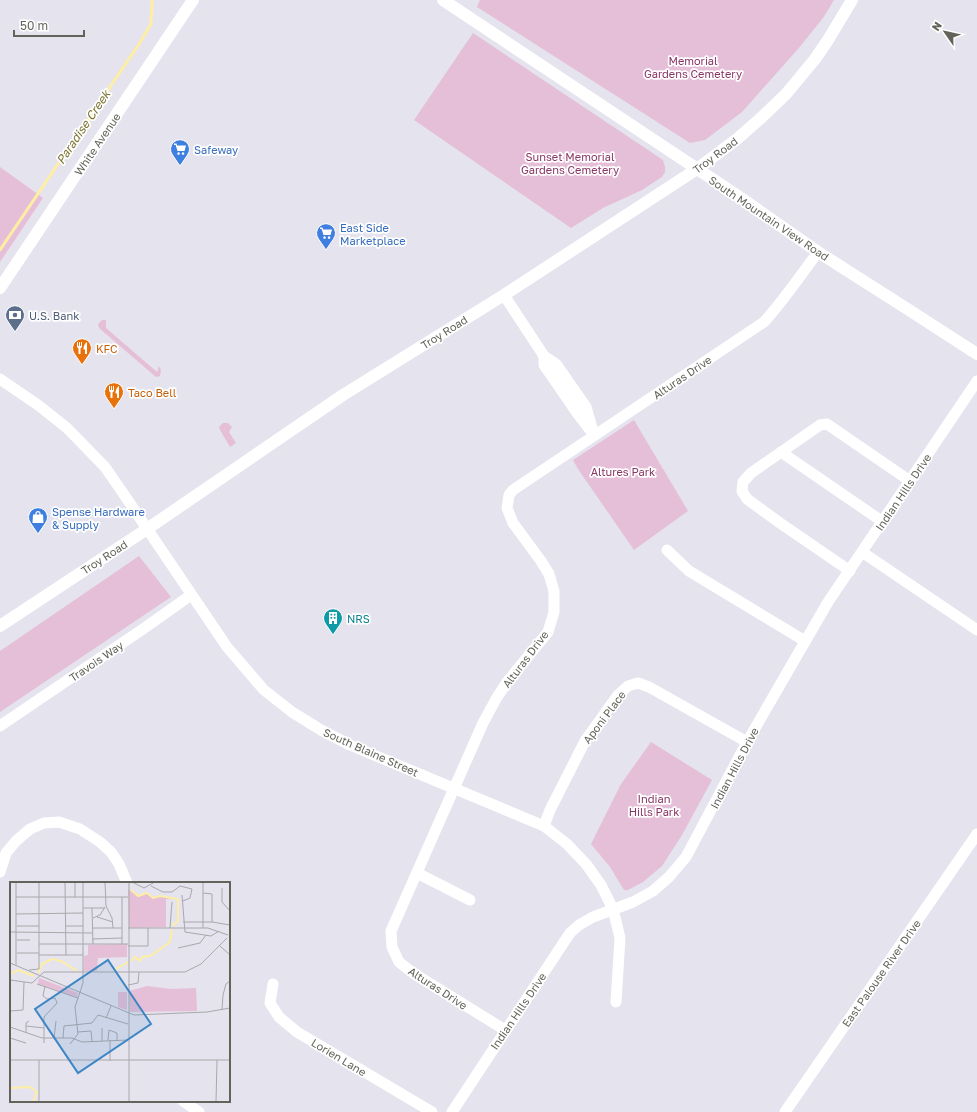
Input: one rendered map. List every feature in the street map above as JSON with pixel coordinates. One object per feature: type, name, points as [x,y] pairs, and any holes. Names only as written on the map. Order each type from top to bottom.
[{"type":"main road","name":"White Avenue","points":[[0,288],[193,0]]},
{"type":"main road","name":"South Mountain View Road","points":[[443,0],[741,198],[818,252],[977,354]]},
{"type":"main road","name":"Troy Road","points":[[0,626],[147,529],[344,395],[504,295],[697,169],[737,139],[786,94],[815,59],[852,0]]},
{"type":"street","name":"Alturas Drive","points":[[505,1030],[413,973],[399,962],[392,947],[391,931],[483,723],[507,682],[548,632],[554,612],[554,591],[549,574],[513,523],[507,508],[509,495],[513,490],[764,322],[782,302],[818,252]]},
{"type":"street","points":[[504,295],[544,356],[544,365],[594,436]]},
{"type":"street","name":"South Blaine Street","points":[[0,379],[38,405],[67,428],[105,467],[227,647],[264,690],[292,712],[321,730],[350,745],[544,826],[567,844],[586,864],[601,885],[613,909],[620,938],[616,1002]]},
{"type":"street","name":"Indian Hills Drive","points":[[452,1112],[570,933],[579,925],[593,917],[633,902],[653,891],[669,877],[686,857],[747,742],[828,602],[977,381]]},
{"type":"street","points":[[850,570],[747,499],[742,490],[744,482],[751,473],[781,452],[820,425],[827,424],[910,481]]},
{"type":"street","points":[[781,452],[882,522]]},
{"type":"street","points":[[667,550],[689,571],[805,641]]},
{"type":"street","points":[[862,552],[977,630]]},
{"type":"street","name":"Travois Way","points":[[0,726],[191,595]]},
{"type":"street","name":"Aponi Place","points":[[544,826],[553,804],[585,741],[618,695],[628,686],[638,683],[649,687],[747,742]]},
{"type":"street","points":[[0,872],[6,853],[30,828],[44,823],[60,822],[80,829],[100,842],[111,852],[119,864],[127,882]]},
{"type":"street","name":"East Palouse River Drive","points":[[785,1112],[977,834]]},
{"type":"street","points":[[417,873],[470,900]]},
{"type":"street","name":"Lorien Lane","points":[[272,984],[270,1003],[279,1017],[297,1032],[432,1112]]},
{"type":"street","points":[[184,1102],[199,1112]]},
{"type":"green space","name":"Memorial Gardens Cemetery","points":[[480,0],[834,0],[823,18],[798,49],[742,112],[705,140],[690,143],[477,7]]},
{"type":"green space","name":"Sunset Memorial Gardens Cemetery","points":[[473,33],[663,160],[665,172],[662,177],[642,190],[603,208],[571,228],[414,120]]},
{"type":"green space","points":[[0,167],[43,198],[0,262]]},
{"type":"green space","points":[[102,320],[106,321],[106,328],[157,372],[159,366],[161,370],[160,376],[156,377],[99,328],[98,324]]},
{"type":"green space","name":"Altures Park","points":[[634,420],[688,511],[634,550],[573,460]]},
{"type":"green space","points":[[223,423],[228,423],[232,427],[229,432],[236,443],[230,447],[219,427]]},
{"type":"green space","points":[[139,556],[171,597],[0,712],[0,651]]},
{"type":"green space","name":"Indian Hills Park","points":[[651,742],[712,780],[682,835],[662,866],[643,882],[628,890],[624,890],[610,867],[591,844],[621,784]]},
{"type":"waterway","name":"Paradise Creek","points":[[0,250],[139,44],[151,24],[152,0]]},
{"type":"place","name":"Safeway","points":[[180,166]]},
{"type":"place","name":"East Side Marketplace","points":[[326,250]]},
{"type":"place","name":"U.S. Bank","points":[[15,332]]},
{"type":"place","name":"KFC","points":[[82,365]]},
{"type":"place","name":"Taco Bell","points":[[114,409]]},
{"type":"place","name":"Spense Hardware & Supply","points":[[38,534]]},
{"type":"place","name":"NRS","points":[[333,635]]}]
